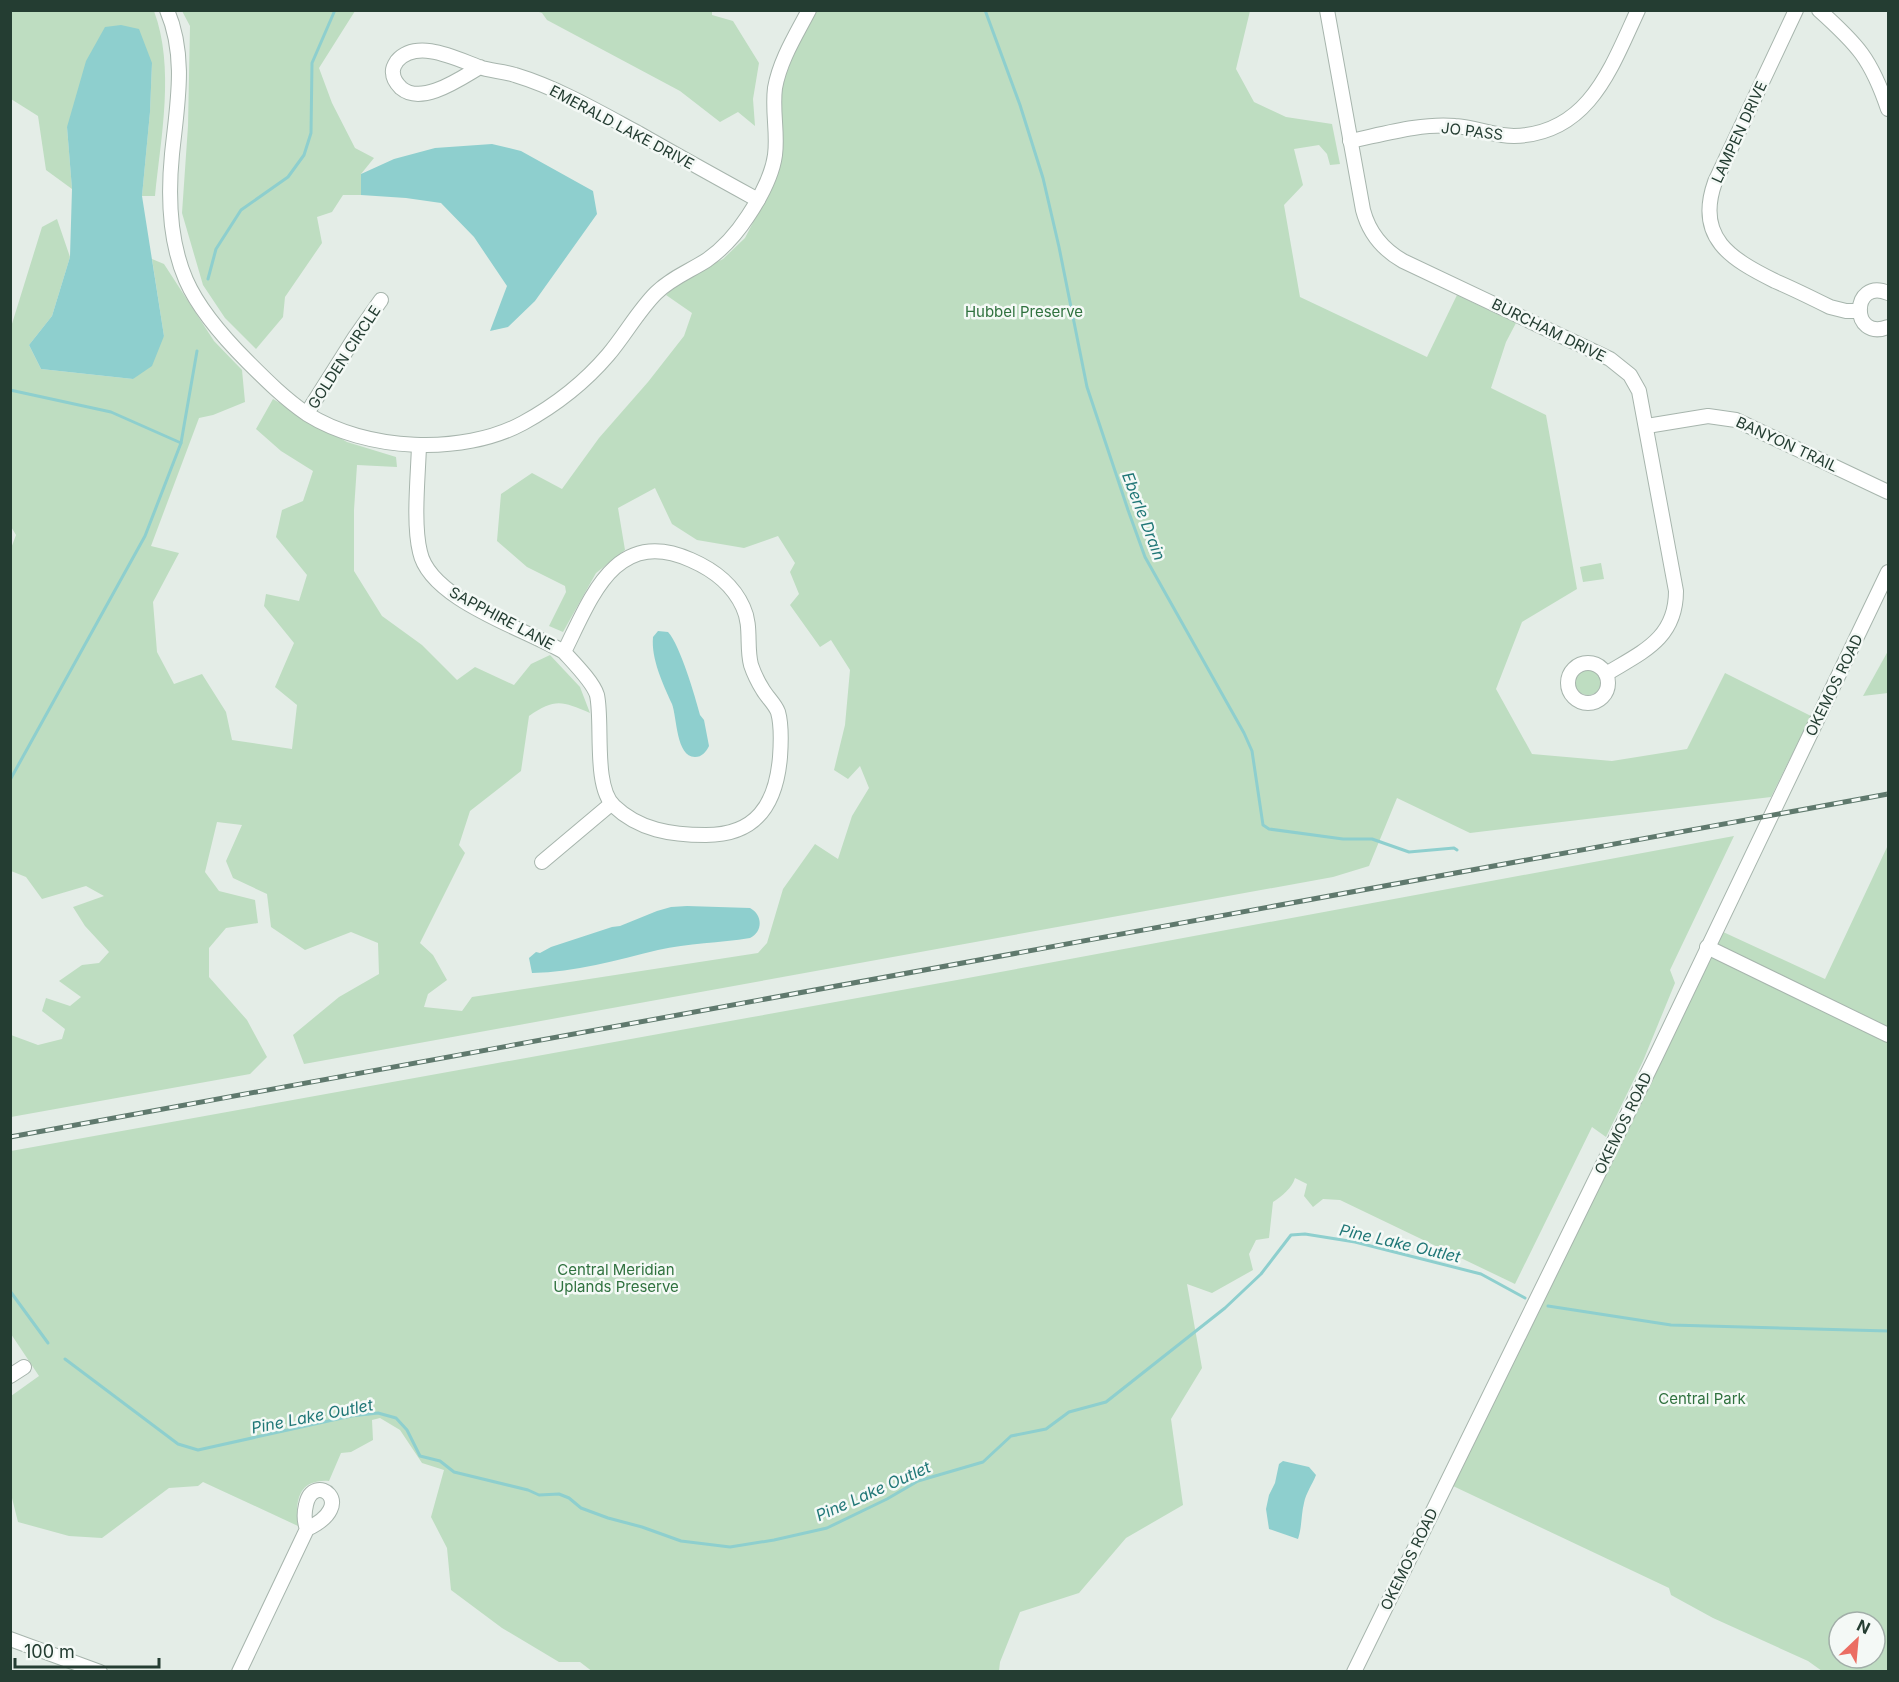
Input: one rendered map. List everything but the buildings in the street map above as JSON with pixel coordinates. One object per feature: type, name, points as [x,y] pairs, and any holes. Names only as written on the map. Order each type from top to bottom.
[{"type":"street","points":[[166,10],[173,26],[180,69],[171,179],[172,224],[177,256],[187,282],[228,343],[269,383],[307,414],[352,434],[418,446],[464,443],[499,435],[569,392],[607,356],[653,296],[666,284],[705,261],[736,234],[758,201],[771,174],[775,155],[776,87],[788,49],[809,10]]},
{"type":"street","name":"BURCHAM DRIVE","points":[[1327,10],[1365,218],[1372,234],[1382,247],[1403,261],[1617,364],[1630,375],[1639,392],[1676,591],[1675,609],[1668,626],[1657,641],[1606,674]]},
{"type":"street","name":"JO PASS","points":[[1350,141],[1441,126],[1466,127],[1502,135],[1520,135],[1538,132],[1560,123],[1580,111],[1602,85],[1638,10]]},
{"type":"street","name":"LAMPEN DRIVE","points":[[1796,10],[1715,182],[1711,197],[1711,222],[1722,246],[1743,265],[1830,307],[1859,311]]},
{"type":"street","points":[[1819,10],[1850,38],[1868,60],[1888,109]]},
{"type":"street","name":"EMERALD LAKE DRIVE","points":[[480,67],[440,90],[422,94],[406,92],[394,81],[392,72],[394,64],[400,58],[408,53],[422,51],[436,52],[480,67],[515,75],[601,113],[758,201]]},
{"type":"street","points":[[1888,293],[1878,290],[1868,293],[1861,301],[1859,311],[1863,321],[1870,327],[1880,329],[1888,327]]},
{"type":"street","name":"GOLDEN CIRCLE","points":[[307,414],[381,300]]},
{"type":"street","name":"BANYON TRAIL","points":[[1647,426],[1708,416],[1736,420],[1888,492]]},
{"type":"street","name":"SAPPHIRE LANE","points":[[418,446],[418,538],[425,568],[457,597],[564,652],[582,672],[597,694],[602,777],[611,804],[635,823],[652,830],[701,835],[725,835],[745,827],[760,814],[774,794],[781,735],[777,710],[763,690],[749,658],[745,611],[739,598],[724,581],[705,566],[683,556],[660,552],[637,554],[616,565],[604,577],[595,590],[564,652]]},
{"type":"street","name":"OKEMOS ROAD","points":[[1354,1671],[1888,572]]},
{"type":"street","points":[[542,862],[611,804]]},
{"type":"street","points":[[1707,947],[1888,1035]]},
{"type":"street","points":[[10,1376],[24,1367]]},
{"type":"street","points":[[239,1671],[307,1529]]},
{"type":"street","points":[[10,1638],[100,1671]]},
{"type":"green space","points":[[10,11],[154,11],[164,56],[165,79],[163,126],[155,196],[142,196],[152,63],[67,127],[72,189],[46,170],[38,116],[11,99]]},
{"type":"green space","points":[[182,11],[355,11],[319,68],[332,103],[355,148],[374,158],[361,174],[361,195],[343,195],[332,212],[317,217],[322,243],[285,297],[283,317],[256,349],[225,318],[203,285],[182,213],[188,126],[190,26]]},
{"type":"green space","points":[[536,11],[712,11],[712,15],[733,21],[759,63],[753,99],[755,126],[738,112],[720,122],[680,91],[547,20],[542,13]]},
{"type":"green space","name":"Hubbel Preserve","points":[[815,11],[1250,11],[1236,69],[1254,102],[1286,117],[1332,124],[1340,164],[1330,165],[1327,154],[1319,145],[1294,149],[1303,185],[1284,205],[1300,297],[1427,357],[1457,295],[1516,323],[1506,342],[1491,388],[1546,415],[1577,589],[1522,622],[1496,689],[1532,754],[1612,761],[1687,749],[1725,673],[1811,716],[1771,797],[1470,833],[1397,798],[1369,866],[1333,877],[304,1064],[293,1035],[339,997],[379,974],[378,943],[351,932],[305,950],[271,927],[267,894],[233,878],[226,861],[242,825],[217,822],[205,872],[219,891],[255,900],[258,923],[226,928],[209,948],[209,977],[247,1020],[267,1057],[250,1074],[11,1117],[11,1035],[38,1045],[62,1039],[65,1029],[42,1011],[46,998],[70,1006],[81,997],[59,981],[82,965],[99,963],[109,952],[85,926],[73,907],[104,896],[86,886],[42,899],[26,877],[11,871],[10,551],[16,535],[10,525],[11,327],[42,227],[57,219],[70,257],[52,316],[29,345],[41,369],[133,379],[164,336],[152,259],[164,264],[214,341],[242,370],[245,402],[199,418],[151,546],[179,553],[153,602],[157,652],[174,684],[202,674],[226,712],[232,740],[292,749],[297,705],[275,687],[294,643],[264,606],[266,594],[299,601],[307,575],[276,537],[282,510],[303,501],[313,471],[281,451],[256,429],[273,399],[347,442],[396,457],[397,467],[357,465],[354,571],[382,616],[422,645],[457,680],[475,667],[514,685],[531,664],[550,655],[580,687],[590,713],[559,703],[546,706],[529,716],[521,771],[470,811],[459,845],[465,853],[420,943],[433,955],[447,980],[428,994],[424,1007],[462,1011],[472,997],[758,953],[767,943],[783,889],[815,844],[838,859],[852,816],[869,788],[860,766],[848,779],[834,770],[845,725],[850,670],[831,640],[820,647],[790,605],[799,594],[790,572],[795,563],[778,536],[744,548],[697,540],[672,524],[655,488],[618,508],[625,550],[596,573],[563,632],[549,626],[566,592],[565,586],[527,567],[497,541],[501,494],[532,473],[562,489],[599,438],[684,336],[692,313],[666,295],[682,280],[723,259],[745,238],[763,203],[781,147],[782,86],[796,47]]},
{"type":"green space","points":[[1601,563],[1604,579],[1583,582],[1580,567]]},
{"type":"green space","points":[[1888,651],[1888,693],[1863,696]]},
{"type":"green space","points":[[1588,669],[1597,673],[1601,682],[1597,691],[1588,695],[1579,691],[1575,682],[1579,673]]},
{"type":"green space","name":"Central Meridian Uplands Preserve","points":[[1734,836],[1670,970],[1675,983],[1643,1061],[1606,1137],[1592,1127],[1515,1284],[1340,1200],[1323,1199],[1313,1207],[1304,1196],[1307,1184],[1295,1178],[1289,1188],[1273,1202],[1269,1238],[1256,1240],[1249,1254],[1253,1270],[1212,1293],[1187,1284],[1202,1368],[1171,1419],[1183,1505],[1126,1538],[1079,1593],[1020,1612],[1000,1662],[999,1671],[593,1672],[580,1662],[559,1662],[502,1628],[451,1590],[447,1548],[431,1517],[444,1470],[422,1463],[400,1430],[380,1418],[372,1420],[373,1440],[351,1452],[341,1453],[329,1481],[311,1484],[301,1493],[297,1508],[298,1526],[203,1482],[198,1486],[169,1488],[102,1538],[69,1536],[18,1522],[11,1494],[11,1396],[39,1376],[11,1334],[11,1151],[957,980]]},
{"type":"green space","name":"Central Park","points":[[1888,845],[1888,1671],[1822,1671],[1808,1661],[1713,1618],[1671,1595],[1669,1588],[1453,1486],[1721,931],[1825,979]]},
{"type":"water","points":[[121,25],[139,29],[152,63],[142,196],[164,336],[152,366],[133,379],[41,369],[29,345],[52,316],[70,257],[72,189],[67,127],[86,61],[105,27]]},
{"type":"water","points":[[492,144],[521,151],[593,191],[597,214],[535,301],[508,327],[490,331],[507,286],[474,237],[441,203],[361,195],[361,174],[394,159],[435,148]]},
{"type":"water","points":[[658,631],[668,632],[673,639],[687,671],[700,715],[704,720],[709,746],[700,756],[689,755],[681,744],[672,704],[658,671],[654,654],[653,637]]},
{"type":"water","points":[[687,906],[750,908],[759,919],[759,928],[750,938],[692,944],[580,968],[532,973],[529,958],[536,952],[540,953],[551,947],[620,926],[657,911]]},
{"type":"water","points":[[1283,1461],[1309,1467],[1316,1475],[1305,1499],[1298,1539],[1269,1529],[1266,1509],[1279,1464]]},
{"type":"waterway","points":[[208,279],[216,249],[241,210],[288,177],[304,155],[311,133],[312,63],[335,10]]},
{"type":"waterway","name":"Eberle Drain","points":[[985,10],[1020,105],[1043,178],[1087,387],[1128,510],[1145,557],[1252,751],[1263,825],[1269,829],[1343,839],[1372,839],[1409,852],[1454,848],[1457,850]]},
{"type":"waterway","points":[[10,780],[145,536],[181,443],[197,351]]},
{"type":"waterway","points":[[10,390],[111,412],[181,443]]},
{"type":"waterway","name":"Pine Lake Outlet","points":[[65,1359],[178,1444],[198,1450],[351,1416],[378,1413],[396,1418],[407,1430],[420,1456],[440,1461],[454,1472],[528,1490],[539,1495],[559,1494],[569,1498],[581,1508],[681,1541],[730,1547],[827,1528],[918,1481],[983,1462],[1011,1436],[1046,1429],[1069,1412],[1106,1402],[1225,1308],[1261,1274],[1291,1235],[1305,1234],[1355,1242],[1481,1274],[1525,1298]]},
{"type":"waterway","name":"Pine Lake Outlet","points":[[10,1291],[48,1343]]},
{"type":"waterway","name":"Pine Lake Outlet","points":[[1548,1306],[1671,1325],[1888,1331]]},
{"type":"railway","points":[[10,1137],[1888,794]]}]
